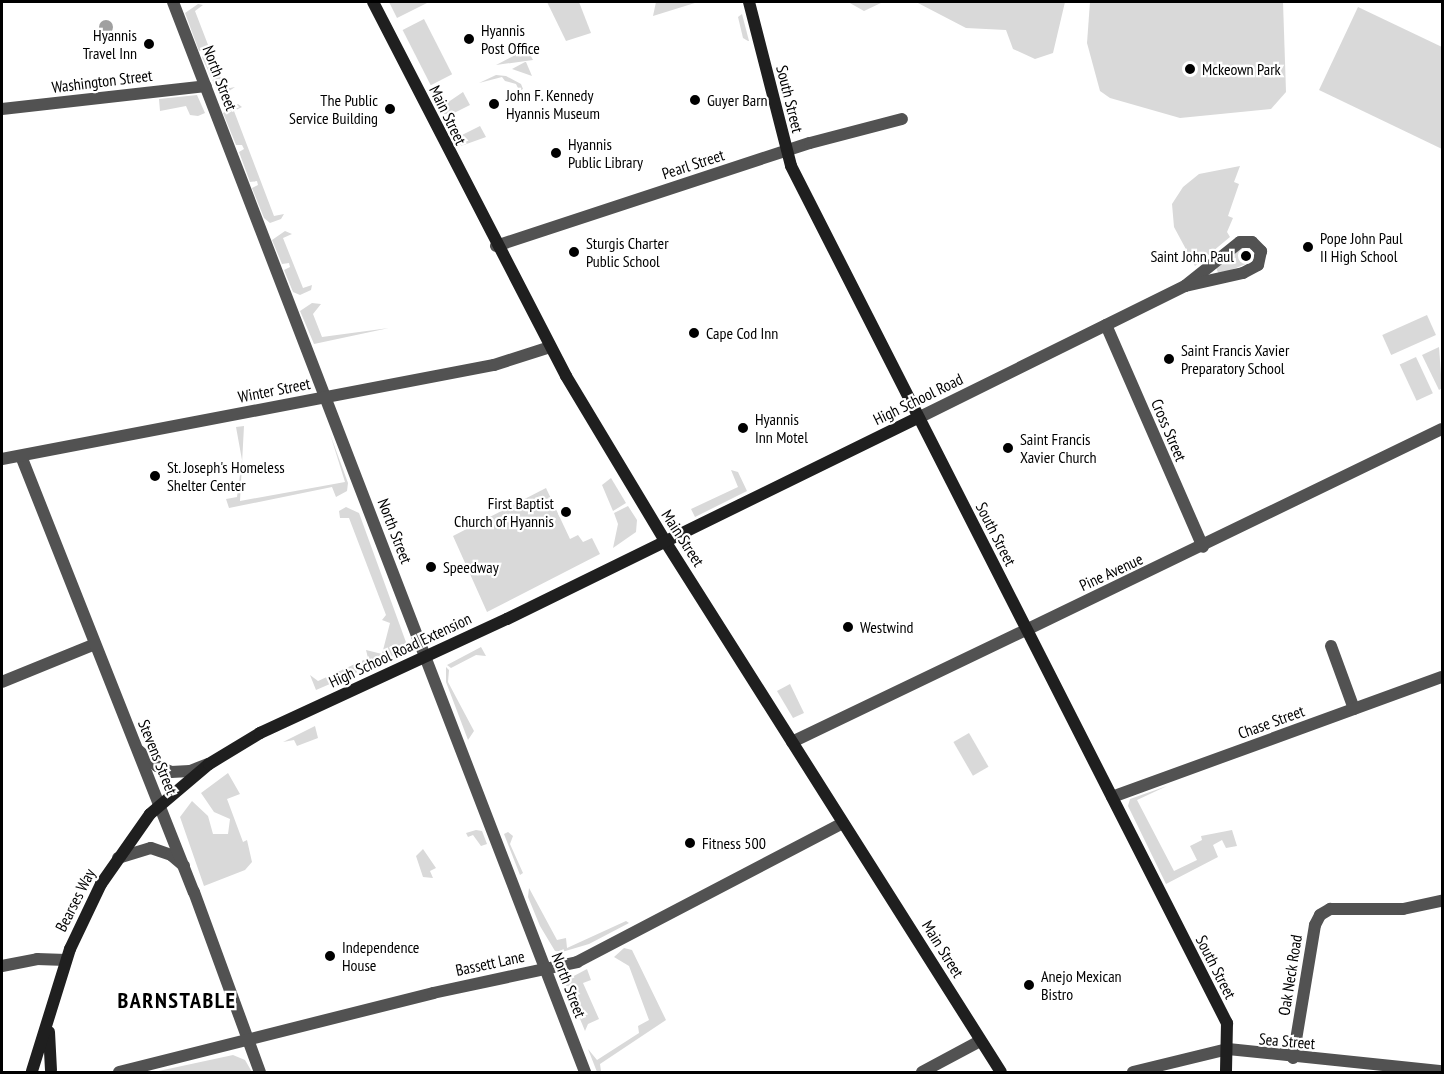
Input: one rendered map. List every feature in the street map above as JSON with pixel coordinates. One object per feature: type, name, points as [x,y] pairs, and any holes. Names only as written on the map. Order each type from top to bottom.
[{"type":"main road","name":"Main Street","points":[[373,2],[496,246],[550,347],[665,542],[1001,1072]]},
{"type":"main road","name":"South Street","points":[[749,2],[786,151],[918,418],[1227,1023],[1226,1072]]},
{"type":"main road","name":"High School Road","points":[[665,542],[918,418]]},
{"type":"main road","name":"High School Road Extension","points":[[160,805],[209,764],[251,738],[665,542]]},
{"type":"main road","name":"Bearses Way","points":[[31,1072],[49,1025],[66,960],[81,922],[117,858],[160,805]]},
{"type":"main road","name":"Bearses Way","points":[[49,1025],[53,1071]]},
{"type":"main road","points":[[31,1072],[53,1071]]},
{"type":"street","name":"North Street","points":[[173,2],[585,1072]]},
{"type":"street","name":"Washington Street","points":[[2,109],[206,86]]},
{"type":"street","name":"Pearl Street","points":[[496,246],[786,151],[902,119]]},
{"type":"street","name":"High School Road","points":[[918,418],[1185,286],[1256,267],[1261,256],[1258,247],[1245,241],[1228,248],[1185,286]]},
{"type":"street","name":"Cross Street","points":[[1106,325],[1203,547]]},
{"type":"street","name":"Winter Street","points":[[2,459],[494,365],[550,347]]},
{"type":"street","name":"Pine Avenue","points":[[792,742],[1203,547],[1443,429]]},
{"type":"street","name":"Stevens Street","points":[[21,456],[184,866],[260,1072]]},
{"type":"street","points":[[2,682],[95,644]]},
{"type":"street","points":[[1331,646],[1354,709]]},
{"type":"street","name":"Chase Street","points":[[1112,797],[1443,677]]},
{"type":"street","points":[[138,750],[157,766],[171,772],[190,771],[209,764]]},
{"type":"street","name":"Bassett Lane","points":[[119,1072],[577,962],[843,823]]},
{"type":"street","points":[[117,858],[151,848],[171,855],[184,866]]},
{"type":"street","name":"Oak Neck Road","points":[[1293,1058],[1315,925],[1320,915],[1330,909],[1387,910],[1443,901]]},
{"type":"street","points":[[2,966],[37,959],[66,960]]},
{"type":"street","points":[[922,1072],[981,1041]]},
{"type":"street","name":"Sea Street","points":[[1133,1072],[1228,1049],[1293,1058],[1443,1071]]},
{"type":"shaded area","points":[[389,2],[429,2],[397,18]]},
{"type":"shaded area","points":[[547,2],[579,2],[591,33],[566,41]]},
{"type":"shaded area","points":[[656,2],[698,2],[653,16]]},
{"type":"shaded area","points":[[848,2],[883,2],[864,11]]},
{"type":"shaded area","points":[[916,2],[1065,2],[1053,53],[1035,59],[1013,49],[1006,30],[966,28]]},
{"type":"shaded area","name":"Mckeown Park","points":[[1090,2],[1283,2],[1286,92],[1271,109],[1180,118],[1110,98],[1100,91],[1087,43]]},
{"type":"shaded area","points":[[198,4],[203,5],[195,11],[225,89],[235,87],[220,97],[202,57],[208,53],[206,49],[199,51],[185,13]]},
{"type":"shaded area","points":[[1358,7],[1442,47],[1442,149],[1319,90]]},
{"type":"shaded area","points":[[742,14],[749,41],[743,38],[738,17]]},
{"type":"shaded area","points":[[424,19],[452,74],[431,85],[403,30]]},
{"type":"shaded area","points":[[106,20],[111,22],[113,27],[111,32],[106,34],[101,32],[99,27],[101,22]]},
{"type":"shaded area","points":[[527,49],[533,60],[496,65]]},
{"type":"shaded area","points":[[526,62],[532,76],[512,69]]},
{"type":"shaded area","points":[[496,75],[506,76],[521,84],[523,89],[511,96],[519,90],[516,84],[505,81],[502,77],[479,83]]},
{"type":"shaded area","points":[[463,92],[470,105],[446,117],[441,107]]},
{"type":"shaded area","points":[[197,95],[205,113],[198,116],[190,115],[186,106],[160,111],[159,99]]},
{"type":"shaded area","points":[[238,104],[242,107],[234,111],[274,216],[284,214],[281,219],[270,223],[264,218],[252,188],[258,185],[257,181],[250,182],[239,152],[244,149],[242,145],[236,145],[223,113]]},
{"type":"shaded area","points":[[480,126],[486,137],[461,146],[456,138]]},
{"type":"shaded area","points":[[1240,166],[1234,182],[1239,184],[1228,216],[1233,218],[1227,232],[1230,237],[1195,266],[1174,227],[1172,204],[1183,187],[1199,174]]},
{"type":"shaded area","points":[[285,231],[292,234],[283,238],[303,288],[312,285],[311,290],[300,295],[293,292],[284,270],[290,267],[289,263],[282,264],[272,240]]},
{"type":"shaded area","points":[[1244,246],[1253,250],[1244,249],[1239,258],[1248,262],[1255,254],[1253,261],[1219,275],[1215,265]]},
{"type":"shaded area","points":[[312,303],[321,304],[313,314],[322,337],[389,328],[314,344],[300,311]]},
{"type":"shaded area","points":[[1427,315],[1436,335],[1391,355],[1382,335]]},
{"type":"shaded area","points":[[1439,347],[1442,388],[1439,390],[1422,355]]},
{"type":"shaded area","points":[[1416,357],[1433,393],[1417,401],[1400,365]]},
{"type":"shaded area","points":[[244,426],[240,501],[345,482],[330,434],[348,483],[347,491],[336,497],[332,487],[229,508],[226,499],[237,497],[242,460],[236,427]]},
{"type":"shaded area","points":[[731,470],[738,472],[747,491],[695,517],[691,509],[738,487]]},
{"type":"shaded area","points":[[611,478],[626,503],[613,511],[602,485]]},
{"type":"shaded area","points":[[546,488],[570,539],[578,535],[583,542],[592,538],[600,554],[487,612],[453,536]]},
{"type":"shaded area","points":[[628,506],[637,520],[636,532],[613,548],[618,524],[614,513]]},
{"type":"shaded area","points":[[346,507],[359,513],[407,645],[402,653],[316,690],[310,675],[318,681],[368,658],[366,650],[382,654],[390,623],[382,620],[386,615],[349,518],[340,518],[339,511]]},
{"type":"shaded area","points":[[481,647],[486,656],[476,655],[451,668],[447,665]]},
{"type":"shaded area","points":[[446,667],[449,670],[448,682],[474,731],[468,740],[446,682]]},
{"type":"shaded area","points":[[790,684],[804,713],[793,718],[777,691]]},
{"type":"shaded area","points":[[315,726],[318,738],[297,746],[294,740],[283,742]]},
{"type":"shaded area","points":[[969,733],[988,767],[973,776],[953,742]]},
{"type":"shaded area","points":[[228,773],[240,794],[227,799],[243,842],[247,840],[252,862],[245,870],[204,886],[180,817],[192,801],[208,816],[213,834],[228,834],[230,819],[214,812],[201,793]]},
{"type":"shaded area","points":[[1167,786],[1137,800],[1174,871],[1197,860],[1190,846],[1202,840],[1201,836],[1232,830],[1237,846],[1226,848],[1222,840],[1213,845],[1218,857],[1166,884],[1128,806],[1130,799]]},
{"type":"shaded area","points":[[482,831],[487,844],[481,846],[473,835],[468,837],[466,833]]},
{"type":"shaded area","points":[[508,832],[513,836],[510,844],[523,873],[520,875],[504,834]]},
{"type":"shaded area","points":[[423,849],[436,868],[430,871],[433,878],[423,877],[416,856]]},
{"type":"shaded area","points":[[529,888],[557,940],[566,938],[567,948],[626,921],[629,923],[589,944],[562,952],[555,951],[540,926],[528,897]]},
{"type":"shaded area","points":[[624,948],[632,950],[666,1020],[600,1064],[601,1071],[597,1072],[588,1049],[597,1060],[639,1033],[638,1026],[649,1020],[629,966],[614,957]]},
{"type":"shaded area","points":[[587,969],[591,980],[583,983],[599,1019],[588,1024],[585,1031],[566,985],[572,977]]},
{"type":"shaded area","points":[[233,1055],[245,1060],[252,1072],[154,1072]]},
{"type":"place","name":"Hyannis Post Office","points":[[469,39]]},
{"type":"place","name":"Hyannis Travel Inn","points":[[149,44]]},
{"type":"place","name":"Mckeown Park","points":[[1190,69]]},
{"type":"place","name":"Guyer Barn","points":[[695,100]]},
{"type":"place","name":"John F. Kennedy Hyannis Museum","points":[[494,104]]},
{"type":"place","name":"The Public Service Building","points":[[390,109]]},
{"type":"place","name":"Hyannis Public Library","points":[[556,153]]},
{"type":"place","name":"Pope John Paul II High School","points":[[1308,247]]},
{"type":"place","name":"Sturgis Charter Public School","points":[[574,252]]},
{"type":"place","name":"Saint John Paul","points":[[1246,256]]},
{"type":"place","name":"Cape Cod Inn","points":[[694,333]]},
{"type":"place","name":"Saint Francis Xavier Preparatory School","points":[[1169,359]]},
{"type":"place","name":"Hyannis Inn Motel","points":[[743,428]]},
{"type":"place","name":"Saint Francis Xavier Church","points":[[1008,448]]},
{"type":"place","name":"St. Joseph's Homeless Shelter Center","points":[[155,476]]},
{"type":"place","name":"First Baptist Church of Hyannis","points":[[566,512]]},
{"type":"place","name":"Speedway","points":[[431,567]]},
{"type":"place","name":"Westwind","points":[[848,627]]},
{"type":"place","name":"Fitness 500","points":[[690,843]]},
{"type":"place","name":"Independence House","points":[[330,956]]},
{"type":"place","name":"Anejo Mexican Bistro","points":[[1029,985]]},
{"type":"district","name":"BARNSTABLE","points":[[177,1001]]}]
